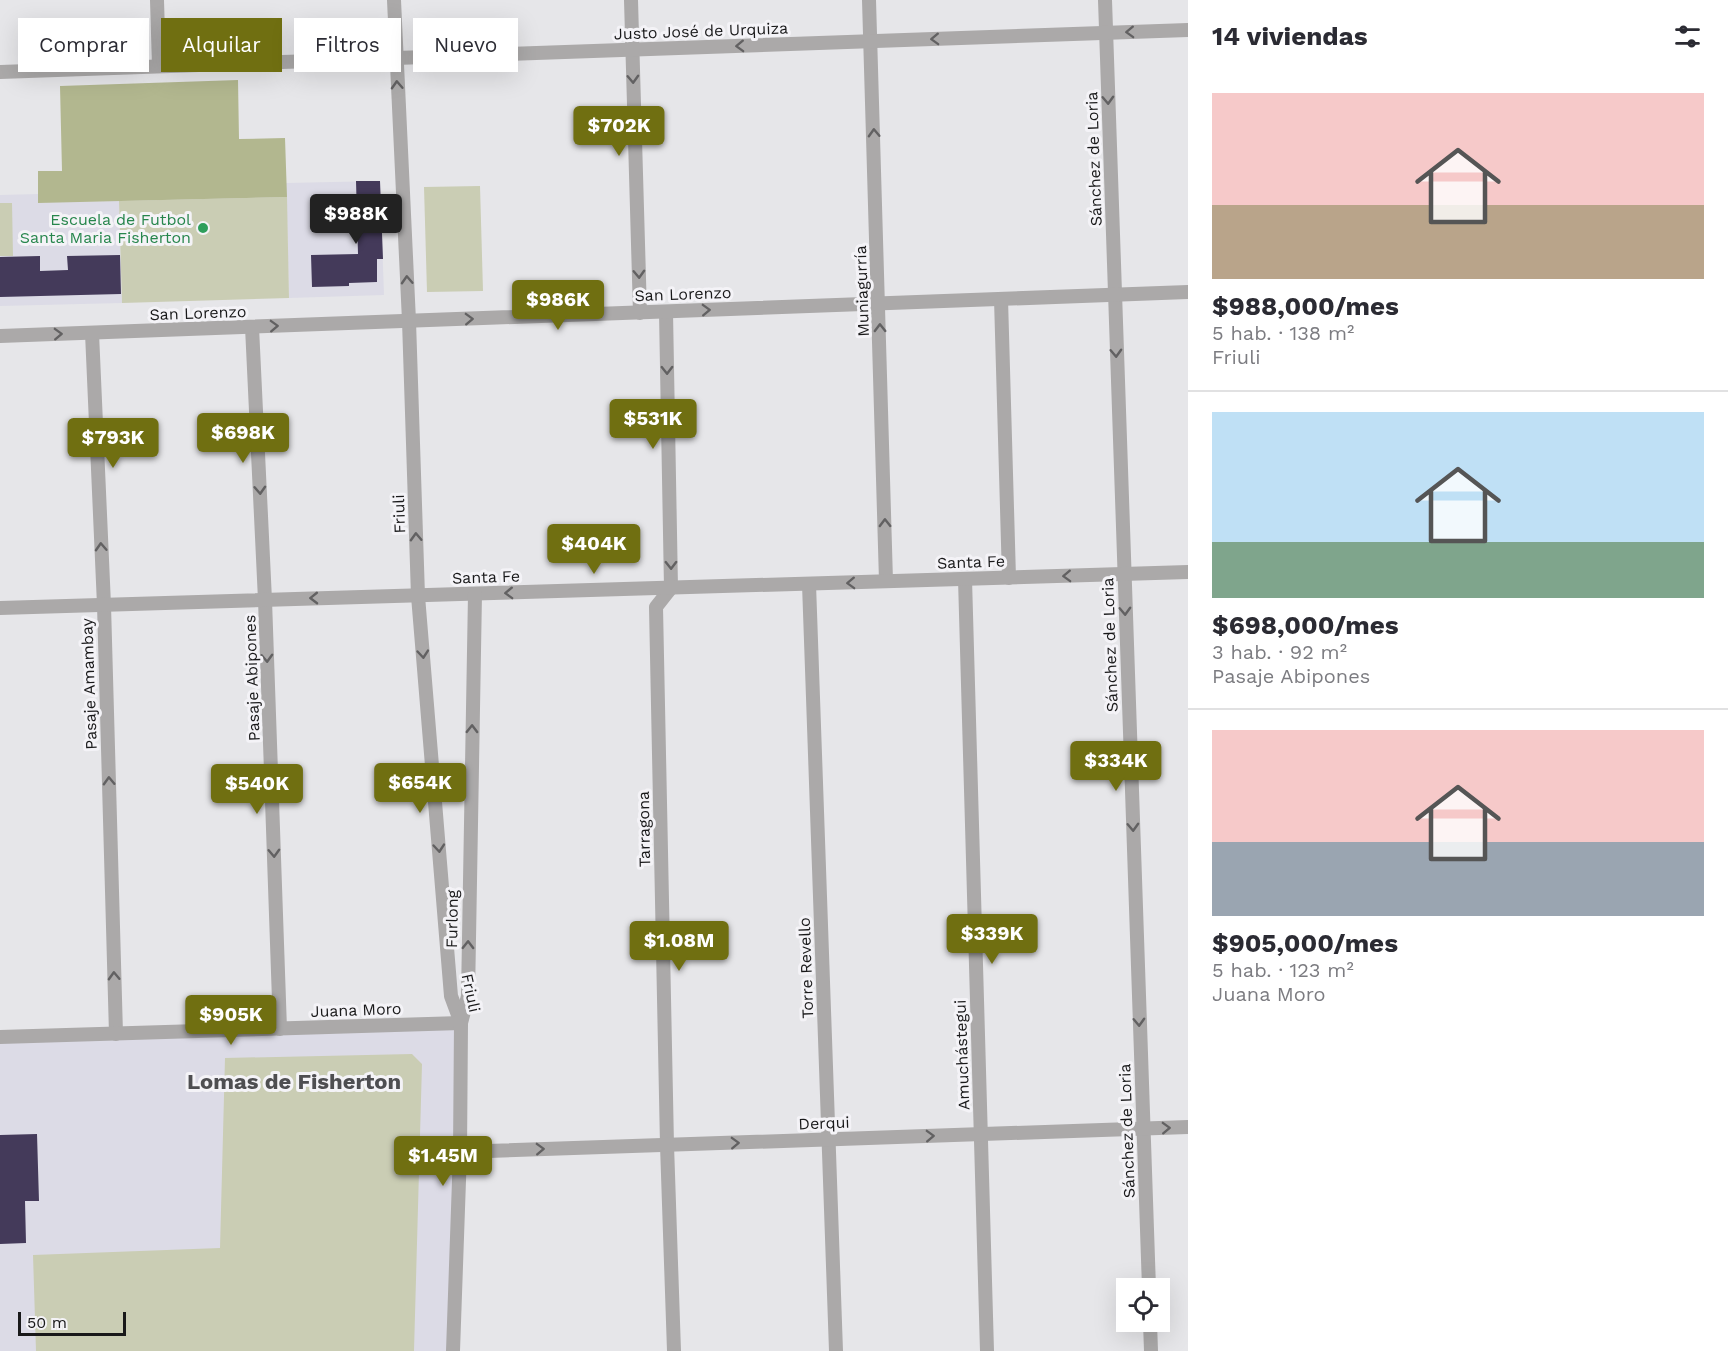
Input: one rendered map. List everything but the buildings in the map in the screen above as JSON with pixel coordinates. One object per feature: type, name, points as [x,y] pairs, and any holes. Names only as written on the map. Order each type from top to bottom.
[{"type":"street","points":[[157,0],[159,66]]},
{"type":"street","name":"Friuli","points":[[394,0],[395,18]]},
{"type":"street","points":[[630,0],[640,313]]},
{"type":"street","name":"Muniagurría","points":[[869,0],[886,582]]},
{"type":"street","name":"Sánchez de Loria","points":[[1105,0],[1149,1278]]},
{"type":"street","name":"Justo José de Urquiza","points":[[401,58],[1188,30]]},
{"type":"street","name":"Justo José de Urquiza","points":[[0,72],[294,61]]},
{"type":"street","name":"Friuli","points":[[397,72],[409,321],[418,596],[451,996],[461,1023]]},
{"type":"street","name":"San Lorenzo","points":[[0,336],[1188,292]]},
{"type":"street","points":[[1001,299],[1009,578]]},
{"type":"street","points":[[666,312],[671,588]]},
{"type":"street","name":"Pasaje Abipones","points":[[252,327],[266,600],[280,1029]]},
{"type":"street","name":"Pasaje Amambay","points":[[92,333],[104,605],[116,1034]]},
{"type":"street","name":"Santa Fe","points":[[0,608],[1188,572]]},
{"type":"street","name":"Amuchástegui","points":[[965,579],[987,1351]]},
{"type":"street","name":"Torre Revello","points":[[809,584],[836,1351]]},
{"type":"street","name":"Tarragona","points":[[671,588],[656,607],[667,1145],[674,1351]]},
{"type":"street","name":"Furlong","points":[[453,1351],[460,1152],[461,1023],[468,996],[475,594]]},
{"type":"street","name":"Juana Moro","points":[[0,1037],[461,1023]]},
{"type":"street","name":"Derqui","points":[[460,1152],[1188,1128]]},
{"type":"street","points":[[1150,1332],[1151,1351]]},
{"type":"shaded area","points":[[380,181],[384,295],[289,298],[286,183]]},
{"type":"shaded area","points":[[38,194],[39,202],[119,201],[122,303],[0,306],[0,195]]},
{"type":"shaded area","points":[[461,1023],[453,1351],[0,1351],[0,1037]]},
{"type":"green space","points":[[238,80],[239,139],[285,138],[287,197],[38,203],[38,171],[62,171],[60,86]]},
{"type":"green space","points":[[480,186],[483,291],[427,292],[424,187]]},
{"type":"green space","name":"Escuela de Futbol Santa Maria Fisherton","points":[[287,197],[289,298],[122,303],[119,201]]},
{"type":"green space","points":[[0,203],[12,203],[13,256],[0,256]]},
{"type":"green space","points":[[412,1054],[422,1064],[414,1351],[36,1351],[33,1255],[220,1248],[225,1058]]},
{"type":"place","name":"Escuela de Futbol Santa Maria Fisherton","points":[[203,228]]},
{"type":"district","name":"Lomas de Fisherton","points":[[294,1081]]}]
